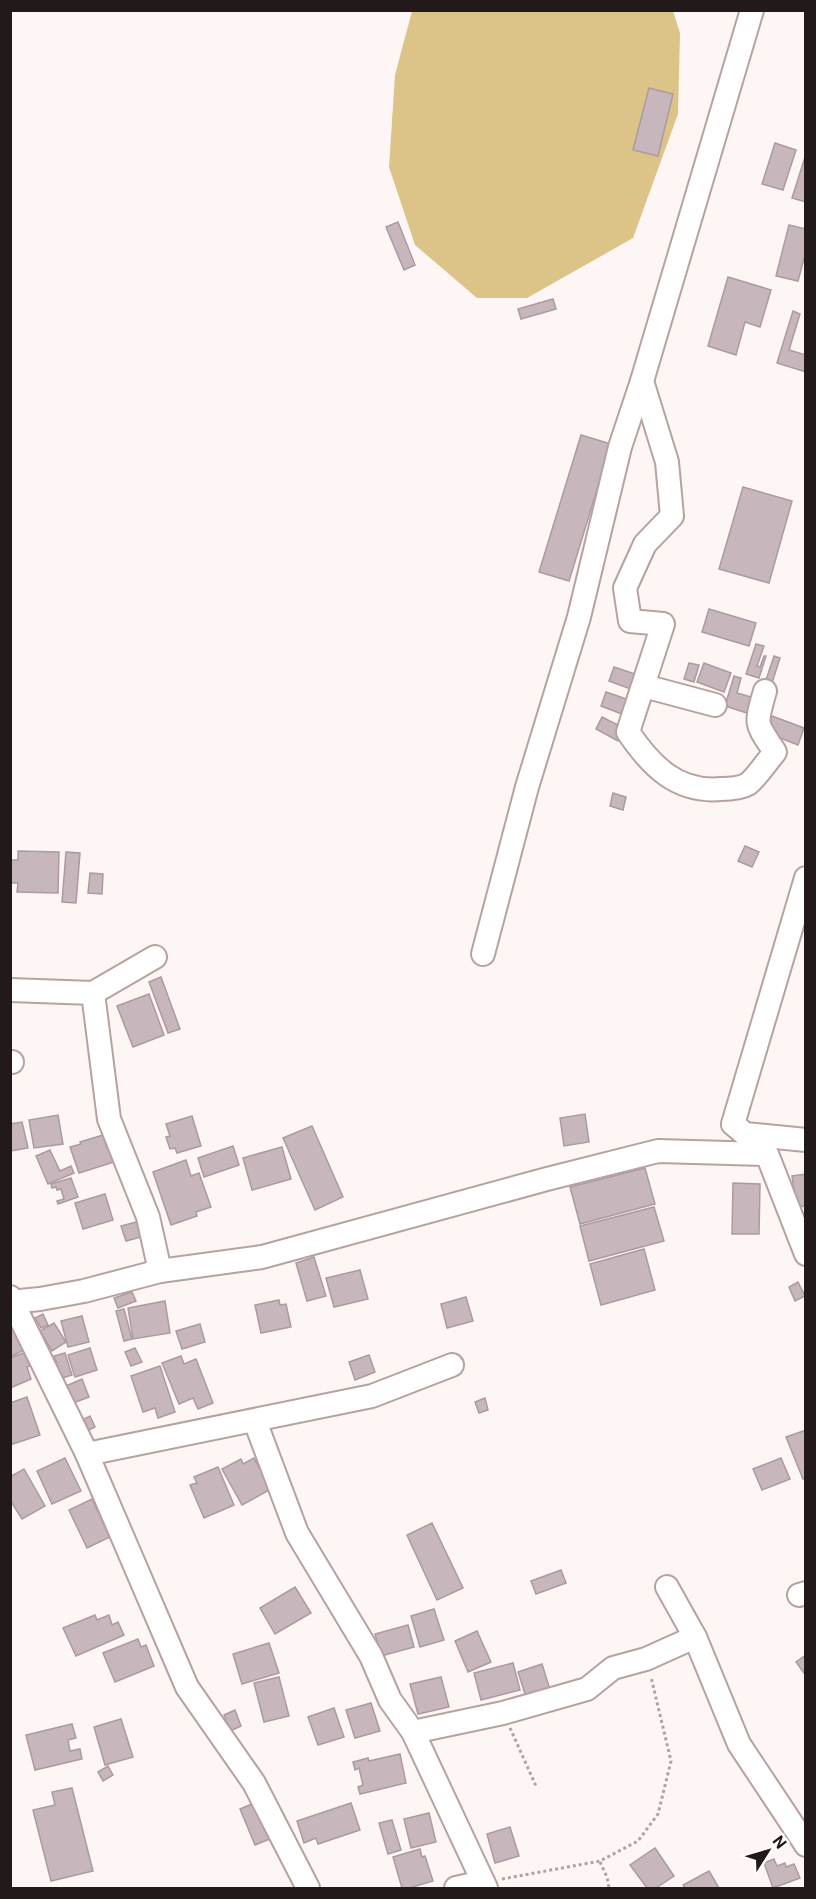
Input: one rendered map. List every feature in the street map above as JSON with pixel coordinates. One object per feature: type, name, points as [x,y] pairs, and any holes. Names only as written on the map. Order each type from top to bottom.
[{"type":"street","points":[[483,954],[527,787],[579,617],[620,447],[642,381],[752,10]]},
{"type":"street","points":[[642,381],[667,462],[672,516],[645,544],[625,588],[630,621],[663,624],[628,732],[641,752],[661,771],[686,787],[711,790],[748,784],[775,752],[759,728],[757,719],[765,691]]},
{"type":"street","points":[[644,686],[715,705]]},
{"type":"street","points":[[806,878],[733,1124],[745,1134],[806,1140]]},
{"type":"street","points":[[10,990],[93,993],[154,957]]},
{"type":"street","points":[[93,993],[109,1119],[148,1216],[160,1271]]},
{"type":"street","points":[[308,1888],[254,1783],[187,1687],[87,1454],[11,1300],[40,1299],[84,1291],[160,1271],[262,1257],[658,1151],[767,1154],[806,1254]]},
{"type":"street","points":[[87,1454],[372,1396],[452,1365]]},
{"type":"street","points":[[255,1421],[297,1533],[370,1656],[390,1700],[413,1732],[484,1885],[456,1888]]},
{"type":"street","points":[[666,1587],[695,1637],[739,1744],[806,1845]]},
{"type":"street","points":[[413,1732],[503,1713],[587,1689],[613,1668],[646,1659],[695,1637]]},
{"type":"path","points":[[484,1885],[600,1861],[638,1841],[658,1814],[671,1761],[646,1659]]},
{"type":"path","points":[[503,1713],[536,1786]]},
{"type":"path","points":[[600,1861],[609,1888]]},
{"type":"shaded area","points":[[412,11],[673,11],[680,33],[678,114],[633,238],[527,298],[477,298],[415,245],[389,167],[395,75]]},
{"type":"building","points":[[649,88],[673,94],[658,156],[633,150]]},
{"type":"building","points":[[775,143],[796,150],[783,190],[762,184]]},
{"type":"building","points":[[806,157],[806,202],[792,198]]},
{"type":"building","points":[[398,222],[415,265],[404,270],[386,227]]},
{"type":"building","points":[[789,225],[806,229],[806,251],[798,281],[776,276]]},
{"type":"building","points":[[728,277],[771,290],[760,327],[745,322],[736,355],[708,346]]},
{"type":"building","points":[[553,299],[556,309],[521,319],[518,309]]},
{"type":"building","points":[[793,311],[800,314],[789,350],[806,355],[806,372],[777,363]]},
{"type":"building","points":[[581,435],[611,444],[569,581],[539,572]]},
{"type":"building","points":[[743,487],[792,501],[769,583],[719,569]]},
{"type":"building","points":[[709,609],[756,623],[749,646],[702,632]]},
{"type":"building","points":[[756,644],[764,646],[757,666],[760,667],[766,656],[759,678],[746,674]]},
{"type":"building","points":[[774,656],[780,658],[771,686],[765,683]]},
{"type":"building","points":[[689,663],[699,665],[694,682],[684,679]]},
{"type":"building","points":[[704,663],[731,673],[724,692],[697,682]]},
{"type":"building","points":[[614,667],[641,676],[636,691],[609,681]]},
{"type":"building","points":[[734,676],[741,678],[737,693],[758,699],[753,715],[725,706]]},
{"type":"building","points":[[606,692],[632,701],[627,716],[601,706]]},
{"type":"building","points":[[772,716],[804,728],[798,745],[765,732]]},
{"type":"building","points":[[602,717],[624,728],[618,741],[596,729]]},
{"type":"building","points":[[613,793],[626,797],[623,810],[610,806]]},
{"type":"building","points":[[745,846],[759,852],[752,867],[738,861]]},
{"type":"building","points":[[18,851],[59,852],[58,893],[17,892],[18,883],[10,883],[10,860],[18,860]]},
{"type":"building","points":[[66,852],[80,853],[76,903],[62,902]]},
{"type":"building","points":[[90,873],[103,874],[102,894],[88,893]]},
{"type":"building","points":[[161,977],[180,1029],[168,1033],[149,982]]},
{"type":"building","points":[[149,994],[164,1035],[133,1047],[117,1006]]},
{"type":"building","points":[[585,1114],[589,1142],[564,1146],[560,1118]]},
{"type":"building","points":[[58,1115],[63,1144],[34,1148],[29,1120]]},
{"type":"building","points":[[192,1116],[201,1146],[177,1153],[175,1148],[170,1149],[166,1137],[170,1136],[166,1124]]},
{"type":"building","points":[[22,1122],[28,1148],[10,1151],[10,1124]]},
{"type":"building","points":[[312,1126],[343,1197],[315,1210],[283,1138]]},
{"type":"building","points":[[103,1135],[107,1148],[112,1146],[117,1161],[79,1173],[70,1147]]},
{"type":"building","points":[[233,1146],[239,1165],[204,1177],[198,1158]]},
{"type":"building","points":[[282,1147],[291,1179],[252,1190],[243,1158]]},
{"type":"building","points":[[50,1150],[60,1171],[71,1166],[74,1173],[48,1184],[36,1156]]},
{"type":"building","points":[[186,1160],[191,1176],[199,1173],[211,1207],[196,1212],[197,1216],[171,1225],[153,1172]]},
{"type":"building","points":[[645,1168],[655,1204],[580,1224],[570,1187]]},
{"type":"building","points":[[806,1174],[806,1206],[796,1207],[792,1176]]},
{"type":"building","points":[[71,1178],[78,1197],[58,1204],[57,1201],[64,1199],[61,1189],[52,1188],[51,1184]]},
{"type":"building","points":[[733,1183],[760,1184],[759,1234],[732,1234]]},
{"type":"building","points":[[105,1194],[113,1220],[83,1229],[75,1203]]},
{"type":"building","points":[[654,1207],[664,1241],[589,1261],[580,1226]]},
{"type":"building","points":[[144,1220],[148,1235],[126,1241],[121,1226]]},
{"type":"building","points":[[644,1249],[655,1290],[601,1305],[590,1264]]},
{"type":"building","points":[[314,1257],[326,1296],[307,1301],[296,1263]]},
{"type":"building","points":[[360,1270],[368,1299],[334,1307],[326,1278]]},
{"type":"building","points":[[798,1282],[805,1296],[795,1301],[789,1287]]},
{"type":"building","points":[[132,1292],[136,1301],[118,1308],[114,1298]]},
{"type":"building","points":[[466,1297],[473,1321],[447,1328],[441,1304]]},
{"type":"building","points":[[279,1300],[280,1305],[286,1304],[291,1327],[261,1333],[255,1305]]},
{"type":"building","points":[[165,1301],[170,1333],[133,1339],[128,1308]]},
{"type":"building","points":[[124,1309],[132,1339],[124,1341],[116,1311]]},
{"type":"building","points":[[43,1314],[48,1325],[41,1328],[35,1318]]},
{"type":"building","points":[[82,1316],[89,1342],[68,1347],[61,1321]]},
{"type":"building","points":[[10,1322],[24,1350],[10,1357]]},
{"type":"building","points":[[54,1323],[66,1342],[52,1351],[40,1331]]},
{"type":"building","points":[[200,1324],[205,1342],[182,1349],[176,1331]]},
{"type":"building","points":[[90,1348],[97,1370],[75,1377],[68,1355]]},
{"type":"building","points":[[135,1348],[142,1362],[131,1366],[125,1352]]},
{"type":"building","points":[[29,1351],[35,1364],[27,1367],[31,1379],[10,1388],[10,1358]]},
{"type":"building","points":[[65,1353],[72,1375],[62,1378],[54,1356]]},
{"type":"building","points":[[369,1355],[375,1372],[355,1380],[349,1362]]},
{"type":"building","points":[[181,1356],[184,1364],[196,1359],[213,1403],[198,1409],[193,1398],[179,1404],[162,1363]]},
{"type":"building","points":[[160,1366],[175,1412],[158,1418],[155,1408],[143,1412],[131,1376]]},
{"type":"building","points":[[82,1379],[89,1397],[73,1403],[66,1386]]},
{"type":"building","points":[[27,1397],[40,1435],[10,1445],[10,1403]]},
{"type":"building","points":[[485,1398],[488,1410],[479,1413],[475,1402]]},
{"type":"building","points":[[90,1416],[95,1427],[87,1431],[82,1420]]},
{"type":"building","points":[[806,1430],[806,1478],[803,1479],[786,1437]]},
{"type":"building","points":[[65,1458],[81,1491],[52,1504],[37,1471]]},
{"type":"building","points":[[254,1458],[271,1489],[242,1505],[222,1469],[241,1459],[243,1464]]},
{"type":"building","points":[[781,1458],[790,1479],[762,1490],[753,1469]]},
{"type":"building","points":[[218,1467],[234,1505],[204,1518],[190,1485],[197,1483],[194,1477]]},
{"type":"building","points":[[24,1469],[45,1506],[22,1519],[10,1500],[10,1477]]},
{"type":"building","points":[[92,1499],[110,1537],[87,1548],[69,1510]]},
{"type":"building","points":[[432,1523],[463,1588],[437,1600],[407,1535]]},
{"type":"building","points":[[561,1570],[566,1583],[536,1594],[531,1581]]},
{"type":"building","points":[[295,1587],[311,1613],[275,1634],[260,1608]]},
{"type":"building","points":[[434,1609],[444,1640],[420,1647],[411,1616]]},
{"type":"building","points":[[95,1615],[97,1620],[109,1615],[112,1625],[118,1622],[124,1635],[76,1656],[63,1628]]},
{"type":"building","points":[[408,1625],[414,1647],[381,1656],[375,1634]]},
{"type":"building","points":[[477,1631],[491,1662],[468,1672],[455,1641]]},
{"type":"building","points":[[138,1639],[141,1647],[146,1645],[154,1666],[115,1682],[103,1653]]},
{"type":"building","points":[[269,1643],[279,1673],[242,1684],[233,1654]]},
{"type":"building","points":[[806,1655],[806,1676],[796,1662]]},
{"type":"building","points":[[513,1663],[520,1690],[481,1700],[474,1673]]},
{"type":"building","points":[[542,1664],[551,1693],[527,1700],[518,1672]]},
{"type":"building","points":[[279,1677],[289,1716],[264,1722],[254,1683]]},
{"type":"building","points":[[441,1677],[449,1707],[418,1714],[410,1684]]},
{"type":"building","points":[[371,1703],[380,1731],[355,1738],[346,1710]]},
{"type":"building","points":[[334,1708],[344,1737],[318,1745],[308,1717]]},
{"type":"building","points":[[235,1710],[241,1726],[230,1731],[224,1715]]},
{"type":"building","points":[[121,1719],[133,1757],[105,1765],[94,1727]]},
{"type":"building","points":[[72,1724],[76,1738],[68,1740],[70,1751],[80,1749],[82,1759],[35,1770],[26,1735]]},
{"type":"building","points":[[400,1754],[406,1783],[360,1794],[358,1787],[363,1785],[359,1768],[355,1770],[353,1762]]},
{"type":"building","points":[[108,1766],[113,1775],[103,1781],[98,1772]]},
{"type":"building","points":[[72,1788],[93,1871],[51,1881],[33,1810],[55,1805],[52,1792]]},
{"type":"building","points":[[257,1802],[272,1838],[255,1845],[240,1809]]},
{"type":"building","points":[[351,1803],[360,1830],[318,1844],[316,1838],[304,1843],[297,1821]]},
{"type":"building","points":[[429,1813],[436,1842],[411,1848],[404,1819]]},
{"type":"building","points":[[392,1820],[401,1850],[388,1854],[379,1823]]},
{"type":"building","points":[[510,1827],[519,1856],[495,1863],[487,1834]]},
{"type":"building","points":[[655,1848],[674,1876],[656,1888],[647,1888],[630,1865]]},
{"type":"building","points":[[420,1849],[422,1857],[425,1856],[433,1881],[402,1888],[393,1857]]},
{"type":"building","points":[[774,1859],[777,1866],[785,1863],[786,1867],[794,1864],[800,1878],[773,1888],[764,1863]]},
{"type":"building","points":[[709,1871],[719,1888],[685,1888],[683,1885]]}]
